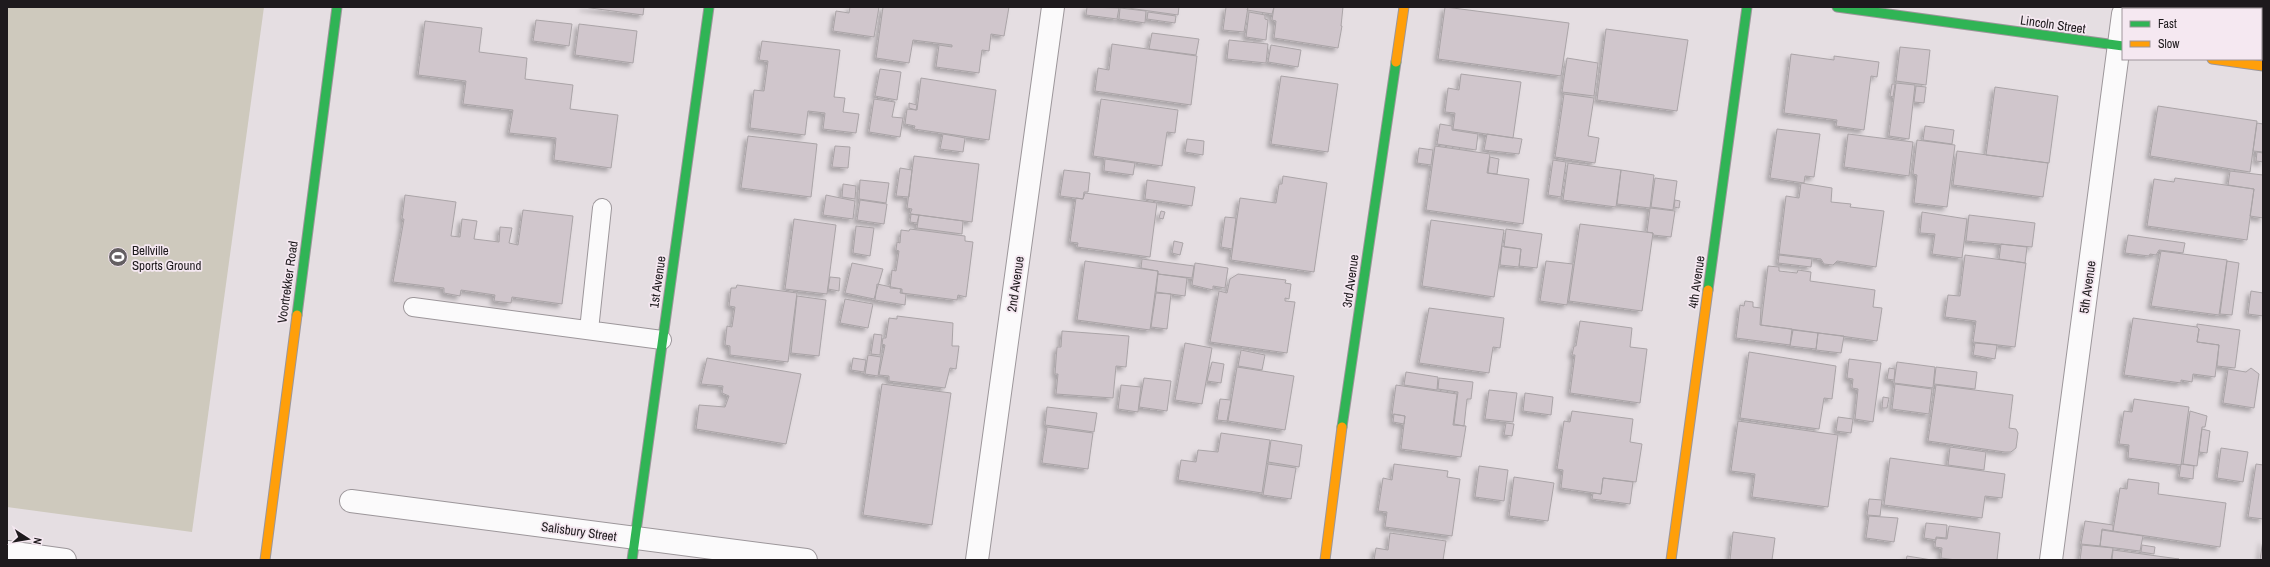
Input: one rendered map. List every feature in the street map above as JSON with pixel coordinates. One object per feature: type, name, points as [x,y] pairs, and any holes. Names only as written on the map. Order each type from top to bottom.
[{"type":"street","name":"Voortrekker Road","points":[[265,560],[337,7]]},
{"type":"street","name":"1st Avenue","points":[[632,560],[709,7]]},
{"type":"street","name":"2nd Avenue","points":[[977,560],[1053,7]]},
{"type":"street","name":"3rd Avenue","points":[[1326,560],[1343,418],[1404,7]]},
{"type":"street","name":"4th Avenue","points":[[1671,560],[1747,7]]},
{"type":"street","name":"Lincoln Street","points":[[1837,7],[2121,46]]},
{"type":"street","name":"5th Avenue","points":[[2051,560],[2122,30]]},
{"type":"street","points":[[2219,60],[2263,66]]},
{"type":"street","name":"Salisbury Street","points":[[351,501],[806,560]]},
{"type":"street","points":[[7,552],[65,560]]},
{"type":"lane","points":[[589,330],[602,208]]},
{"type":"lane","points":[[413,307],[662,340]]},
{"type":"shaded area","name":"Bellville Sports Ground","points":[[7,7],[264,7],[192,532],[7,507]]},
{"type":"building","points":[[583,7],[644,7],[643,15]]},
{"type":"building","points":[[850,7],[879,7],[874,37],[833,31],[836,11],[849,13]]},
{"type":"building","points":[[883,7],[1009,7],[1004,36],[991,34],[989,51],[982,50],[979,73],[936,67],[939,45],[952,47],[952,45],[913,40],[909,63],[876,58]]},
{"type":"building","points":[[1087,7],[1119,8],[1117,19],[1086,15]]},
{"type":"building","points":[[1121,7],[1179,7],[1178,15]]},
{"type":"building","points":[[1226,7],[1248,7],[1244,32],[1223,30]]},
{"type":"building","points":[[1248,7],[1274,7],[1272,14],[1247,10]]},
{"type":"building","points":[[1274,7],[1343,7],[1342,26],[1338,48],[1274,38],[1276,21],[1272,20]]},
{"type":"building","points":[[1445,7],[1569,23],[1561,76],[1438,59]]},
{"type":"building","points":[[1120,8],[1146,11],[1145,23],[1119,19]]},
{"type":"building","points":[[1148,12],[1176,16],[1175,23],[1147,19]]},
{"type":"building","points":[[1249,12],[1265,15],[1265,19],[1268,20],[1266,40],[1246,37]]},
{"type":"building","points":[[536,20],[572,24],[569,46],[533,41]]},
{"type":"building","points":[[425,21],[482,28],[479,52],[527,58],[525,79],[573,85],[570,109],[618,115],[611,168],[554,160],[556,138],[509,133],[513,110],[463,104],[466,81],[418,75]]},
{"type":"building","points":[[579,24],[637,31],[633,63],[575,55]]},
{"type":"building","points":[[1606,29],[1688,40],[1677,111],[1597,100]]},
{"type":"building","points":[[1152,33],[1199,39],[1196,55],[1149,49]]},
{"type":"building","points":[[1229,40],[1268,44],[1266,63],[1227,59]]},
{"type":"building","points":[[762,41],[840,50],[834,97],[845,98],[843,112],[859,114],[856,133],[823,129],[825,113],[808,111],[805,135],[750,128],[754,90],[764,91],[768,61],[759,60]]},
{"type":"building","points":[[1112,44],[1197,56],[1191,105],[1095,91],[1098,68],[1109,70]]},
{"type":"building","points":[[1271,45],[1301,50],[1298,67],[1268,62]]},
{"type":"building","points":[[1900,47],[1930,50],[1926,85],[1896,81]]},
{"type":"building","points":[[1791,54],[1834,60],[1834,56],[1879,62],[1877,77],[1871,76],[1864,130],[1836,126],[1837,120],[1784,113]]},
{"type":"building","points":[[1567,58],[1598,63],[1594,96],[1562,92]]},
{"type":"building","points":[[880,69],[901,72],[897,100],[875,96]]},
{"type":"building","points":[[1461,74],[1521,82],[1513,138],[1453,129],[1455,113],[1445,112],[1448,88],[1459,90]]},
{"type":"building","points":[[1281,76],[1338,84],[1328,152],[1271,144]]},
{"type":"building","points":[[921,78],[996,90],[989,140],[914,129],[915,126],[905,124],[907,109],[917,110]]},
{"type":"building","points":[[1896,83],[1915,85],[1909,139],[1889,136]]},
{"type":"building","points":[[1892,84],[1895,84],[1893,97],[1890,96]]},
{"type":"building","points":[[1916,86],[1926,87],[1924,103],[1914,102]]},
{"type":"building","points":[[1995,87],[2058,96],[2049,163],[1986,155]]},
{"type":"building","points":[[1564,94],[1594,98],[1588,136],[1599,138],[1595,163],[1555,157]]},
{"type":"building","points":[[874,99],[895,102],[892,117],[903,118],[900,137],[869,132]]},
{"type":"building","points":[[1101,99],[1178,110],[1175,133],[1167,132],[1162,166],[1093,156]]},
{"type":"building","points":[[909,103],[917,105],[916,110],[909,108]]},
{"type":"building","points":[[2158,106],[2257,121],[2250,172],[2150,156]]},
{"type":"building","points":[[2257,123],[2263,124],[2263,152],[2253,151]]},
{"type":"building","points":[[1440,124],[1452,126],[1452,130],[1478,134],[1476,150],[1437,144]]},
{"type":"building","points":[[1925,126],[1954,130],[1952,144],[1923,140]]},
{"type":"building","points":[[1777,129],[1820,134],[1814,177],[1805,176],[1804,183],[1770,178]]},
{"type":"building","points":[[943,134],[965,138],[963,152],[940,149]]},
{"type":"building","points":[[1487,134],[1522,139],[1519,154],[1484,150]]},
{"type":"building","points":[[1848,134],[1913,142],[1909,176],[1844,167]]},
{"type":"building","points":[[748,136],[817,144],[811,197],[741,188]]},
{"type":"building","points":[[1187,139],[1204,141],[1203,155],[1185,152]]},
{"type":"building","points":[[1917,140],[1955,145],[1947,207],[1914,203],[1917,175],[1913,174]]},
{"type":"building","points":[[835,146],[850,147],[848,168],[832,167]]},
{"type":"building","points":[[1435,146],[1490,154],[1487,173],[1529,179],[1523,224],[1426,210]]},
{"type":"building","points":[[1419,148],[1433,150],[1431,165],[1417,163]]},
{"type":"building","points":[[1957,151],[2048,163],[2043,197],[1953,185]]},
{"type":"building","points":[[2257,152],[2263,153],[2263,162],[2256,161]]},
{"type":"building","points":[[914,156],[979,164],[972,222],[910,214],[912,209],[907,208]]},
{"type":"building","points":[[1490,157],[1499,159],[1497,174],[1488,173]]},
{"type":"building","points":[[1105,159],[1135,163],[1133,175],[1104,171]]},
{"type":"building","points":[[1553,160],[1566,162],[1561,197],[1548,195]]},
{"type":"building","points":[[1568,163],[1621,170],[1616,207],[1563,200]]},
{"type":"building","points":[[900,168],[912,170],[909,197],[896,196]]},
{"type":"building","points":[[1064,170],[1090,173],[1088,192],[1084,192],[1083,199],[1060,196]]},
{"type":"building","points":[[1621,170],[1654,175],[1650,208],[1617,204]]},
{"type":"building","points":[[2230,171],[2263,175],[2263,218],[2250,216],[2254,189],[2228,185]]},
{"type":"building","points":[[1283,176],[1327,183],[1314,272],[1231,260],[1240,198],[1276,203],[1279,184],[1282,184]]},
{"type":"building","points":[[1655,178],[1677,181],[1673,210],[1651,207]]},
{"type":"building","points":[[2175,178],[2254,189],[2247,240],[2147,226],[2154,179],[2174,182]]},
{"type":"building","points":[[860,180],[889,183],[886,203],[859,199]]},
{"type":"building","points":[[1147,180],[1195,187],[1192,206],[1145,199]]},
{"type":"building","points":[[1801,183],[1832,188],[1831,202],[1851,204],[1850,207],[1884,211],[1876,267],[1837,261],[1833,265],[1824,264],[1821,259],[1779,254],[1786,196],[1799,198]]},
{"type":"building","points":[[843,184],[856,186],[855,199],[842,197]]},
{"type":"building","points":[[1085,193],[1157,203],[1150,257],[1077,247],[1078,243],[1070,242],[1076,198],[1083,199]]},
{"type":"building","points":[[405,195],[456,202],[451,236],[460,237],[462,219],[477,221],[474,239],[499,242],[500,227],[512,228],[509,243],[518,245],[523,210],[573,216],[562,304],[512,297],[511,303],[494,301],[495,295],[461,290],[460,296],[444,293],[444,288],[393,282],[404,219],[402,219]]},
{"type":"building","points":[[826,195],[855,201],[853,219],[823,215]]},
{"type":"building","points":[[860,200],[887,204],[884,224],[857,220]]},
{"type":"building","points":[[1675,200],[1680,201],[1679,208],[1674,207]]},
{"type":"building","points":[[1650,208],[1675,211],[1671,237],[1653,235],[1653,233],[1647,232]]},
{"type":"building","points":[[1161,211],[1165,212],[1163,219],[1159,218]]},
{"type":"building","points":[[1922,212],[1967,219],[1962,258],[1932,254],[1935,234],[1920,233]]},
{"type":"building","points":[[911,214],[919,215],[917,223],[910,222]]},
{"type":"building","points":[[919,215],[963,221],[962,234],[917,228]]},
{"type":"building","points":[[1969,215],[2035,223],[2032,247],[1966,241]]},
{"type":"building","points":[[1225,217],[1236,218],[1232,249],[1221,247]]},
{"type":"building","points":[[794,219],[836,225],[827,294],[785,289]]},
{"type":"building","points":[[1431,220],[1504,230],[1494,297],[1422,286]]},
{"type":"building","points":[[1580,224],[1653,233],[1642,311],[1569,301]]},
{"type":"building","points":[[856,226],[874,228],[870,256],[853,253]]},
{"type":"building","points":[[910,229],[965,236],[965,241],[973,242],[966,297],[958,295],[957,300],[902,293],[902,289],[890,288],[892,270],[896,271],[899,251],[896,250],[897,242],[900,243],[901,230],[909,231]]},
{"type":"building","points":[[1506,229],[1542,234],[1537,268],[1519,266],[1521,249],[1504,247]]},
{"type":"building","points":[[2128,235],[2185,243],[2183,253],[2159,250],[2156,255],[2150,254],[2149,256],[2125,253]]},
{"type":"building","points":[[1174,241],[1183,243],[1180,255],[1172,253]]},
{"type":"building","points":[[2001,244],[2027,247],[2025,263],[1999,259]]},
{"type":"building","points":[[1502,246],[1521,249],[1519,267],[1500,265]]},
{"type":"building","points":[[2161,251],[2227,260],[2219,315],[2151,306]]},
{"type":"building","points":[[1779,255],[1812,259],[1811,267],[1778,263]]},
{"type":"building","points":[[1965,255],[2026,263],[2015,347],[1973,342],[1976,321],[1945,317],[1948,295],[1960,296]]},
{"type":"building","points":[[1142,259],[1194,266],[1192,278],[1158,274],[1158,271],[1141,268]]},
{"type":"building","points":[[1085,261],[1158,271],[1150,330],[1077,320]]},
{"type":"building","points":[[1546,261],[1573,264],[1567,305],[1540,301]]},
{"type":"building","points":[[2227,261],[2239,263],[2232,315],[2220,314]]},
{"type":"building","points":[[852,263],[883,269],[874,299],[845,293]]},
{"type":"building","points":[[1195,263],[1228,268],[1225,288],[1213,286],[1213,290],[1192,285]]},
{"type":"building","points":[[1768,266],[1779,267],[1779,271],[1797,273],[1798,270],[1811,272],[1810,281],[1875,290],[1873,307],[1882,308],[1877,341],[1761,325]]},
{"type":"building","points":[[1158,274],[1187,278],[1185,296],[1156,292]]},
{"type":"building","points":[[1238,274],[1286,280],[1285,283],[1291,284],[1289,299],[1285,298],[1285,301],[1295,302],[1287,353],[1210,342],[1219,291],[1227,293],[1230,279]]},
{"type":"building","points":[[830,277],[840,278],[839,291],[828,289]]},
{"type":"building","points":[[877,284],[901,289],[900,293],[906,294],[905,305],[875,300]]},
{"type":"building","points":[[737,285],[797,293],[788,362],[730,355],[730,346],[725,345],[727,326],[732,327],[735,307],[729,306],[731,288],[736,288]]},
{"type":"building","points":[[2251,291],[2263,293],[2263,316],[2248,314]]},
{"type":"building","points":[[1156,293],[1171,294],[1167,329],[1151,327]]},
{"type":"building","points":[[797,296],[826,300],[819,356],[791,353]]},
{"type":"building","points":[[845,299],[873,304],[868,328],[840,323]]},
{"type":"building","points":[[1745,301],[1753,302],[1753,307],[1761,308],[1760,325],[1792,329],[1790,345],[1736,338],[1740,305],[1744,306]]},
{"type":"building","points":[[1429,308],[1504,318],[1500,348],[1493,347],[1489,373],[1419,363]]},
{"type":"building","points":[[897,316],[953,323],[952,346],[959,346],[956,369],[950,368],[945,388],[889,381],[889,376],[879,375],[885,345],[882,344],[883,338],[886,338],[889,318],[897,319]]},
{"type":"building","points":[[2133,318],[2197,327],[2199,329],[2197,342],[2219,345],[2215,377],[2193,374],[2192,382],[2181,380],[2181,383],[2124,375]]},
{"type":"building","points":[[1580,321],[1632,328],[1630,347],[1647,349],[1640,403],[1570,393],[1575,355],[1572,355],[1574,346],[1576,346]]},
{"type":"building","points":[[2197,324],[2240,330],[2235,368],[2217,366],[2219,345],[2197,342],[2199,329]]},
{"type":"building","points":[[1793,330],[1818,333],[1816,349],[1790,346]]},
{"type":"building","points":[[1062,331],[1129,336],[1126,367],[1116,366],[1113,398],[1056,394],[1058,374],[1055,374],[1057,347],[1061,347]]},
{"type":"building","points":[[1818,333],[1844,336],[1841,353],[1816,350]]},
{"type":"building","points":[[874,334],[882,335],[880,355],[871,354]]},
{"type":"building","points":[[1185,343],[1212,348],[1202,404],[1175,400]]},
{"type":"building","points":[[1975,343],[1997,345],[1995,359],[1973,355]]},
{"type":"building","points":[[1241,350],[1265,355],[1262,370],[1238,366]]},
{"type":"building","points":[[1749,352],[1836,366],[1832,399],[1824,398],[1819,429],[1740,418]]},
{"type":"building","points":[[868,355],[881,357],[878,376],[865,374]]},
{"type":"building","points":[[707,358],[801,374],[786,444],[696,429],[699,405],[725,407],[729,396],[722,393],[723,386],[701,384]]},
{"type":"building","points":[[853,358],[866,360],[864,372],[851,370]]},
{"type":"building","points":[[1849,359],[1881,363],[1873,422],[1855,419],[1858,389],[1852,388],[1853,379],[1847,378]]},
{"type":"building","points":[[1212,362],[1224,364],[1221,383],[1207,381]]},
{"type":"building","points":[[1897,362],[1935,367],[1933,388],[1894,383]]},
{"type":"building","points":[[1237,367],[1294,376],[1285,430],[1228,421]]},
{"type":"building","points":[[1936,367],[1977,372],[1975,389],[1934,384]]},
{"type":"building","points":[[1889,368],[1895,369],[1894,380],[1887,379]]},
{"type":"building","points":[[2251,368],[2259,374],[2254,408],[2223,403],[2228,369],[2246,372]]},
{"type":"building","points":[[1406,372],[1438,377],[1437,390],[1404,385]]},
{"type":"building","points":[[1144,378],[1171,381],[1167,411],[1139,407]]},
{"type":"building","points":[[1439,378],[1473,382],[1471,399],[1467,399],[1464,426],[1454,424],[1458,392],[1438,389]]},
{"type":"building","points":[[882,384],[951,393],[932,525],[863,515]]},
{"type":"building","points":[[1895,384],[1932,389],[1929,414],[1892,409]]},
{"type":"building","points":[[1121,385],[1141,387],[1138,412],[1118,409]]},
{"type":"building","points":[[1396,385],[1457,394],[1453,425],[1466,426],[1461,457],[1401,449],[1405,416],[1392,414]]},
{"type":"building","points":[[1936,385],[2013,395],[2009,428],[2016,429],[2018,433],[2016,448],[2011,452],[2005,452],[1928,441]]},
{"type":"building","points":[[1489,390],[1517,393],[1513,422],[1485,419]]},
{"type":"building","points":[[1525,393],[1553,397],[1551,415],[1523,411]]},
{"type":"building","points":[[1883,397],[1889,398],[1887,408],[1882,408]]},
{"type":"building","points":[[1220,399],[1231,400],[1227,421],[1217,420]]},
{"type":"building","points":[[2134,399],[2189,407],[2181,465],[2128,458],[2129,445],[2119,444],[2124,411],[2132,412]]},
{"type":"building","points":[[1047,407],[1097,413],[1094,432],[1045,425]]},
{"type":"building","points":[[1572,411],[1633,419],[1630,442],[1642,444],[1636,482],[1603,478],[1601,494],[1561,488],[1563,470],[1557,469],[1564,421],[1570,422]]},
{"type":"building","points":[[2190,411],[2207,416],[2205,427],[2202,427],[2197,466],[2183,464]]},
{"type":"building","points":[[1394,414],[1405,416],[1404,424],[1393,422]]},
{"type":"building","points":[[1838,417],[1853,419],[1851,433],[1836,431]]},
{"type":"building","points":[[1738,421],[1838,435],[1828,507],[1752,497],[1755,474],[1731,471]]},
{"type":"building","points":[[1506,423],[1514,424],[1512,436],[1504,435]]},
{"type":"building","points":[[1047,427],[1093,433],[1088,469],[1042,463]]},
{"type":"building","points":[[2202,429],[2210,431],[2207,453],[2199,452]]},
{"type":"building","points":[[1221,433],[1270,440],[1262,493],[1178,480],[1181,460],[1196,462],[1198,450],[1218,452]]},
{"type":"building","points":[[1271,440],[1302,445],[1299,467],[1268,462]]},
{"type":"building","points":[[1950,447],[1986,452],[1984,470],[1948,465]]},
{"type":"building","points":[[2221,448],[2248,452],[2243,482],[2217,478]]},
{"type":"building","points":[[1890,458],[2005,474],[2002,498],[1985,496],[1982,518],[1884,505]]},
{"type":"building","points":[[1268,464],[1296,468],[1291,499],[1263,495]]},
{"type":"building","points":[[1394,464],[1448,471],[1447,477],[1460,479],[1452,536],[1385,527],[1387,512],[1378,511],[1383,478],[1392,480]]},
{"type":"building","points":[[2181,464],[2194,466],[2193,479],[2179,477]]},
{"type":"building","points":[[2256,464],[2263,465],[2263,519],[2248,517]]},
{"type":"building","points":[[1479,466],[1508,470],[1504,501],[1475,497]]},
{"type":"building","points":[[1514,477],[1554,483],[1548,521],[1509,516]]},
{"type":"building","points":[[1603,478],[1633,482],[1630,504],[1592,499],[1593,493],[1601,494]]},
{"type":"building","points":[[2128,479],[2159,483],[2158,494],[2226,503],[2220,547],[2113,531],[2120,488],[2127,489]]},
{"type":"building","points":[[1869,499],[1882,500],[1880,516],[1867,515]]},
{"type":"building","points":[[1869,516],[1898,518],[1894,542],[1866,538]]},
{"type":"building","points":[[2085,521],[2113,525],[2113,531],[2102,529],[2100,546],[2081,544]]},
{"type":"building","points":[[1926,523],[1947,525],[1946,538],[1936,537],[1936,540],[1924,538]]},
{"type":"building","points":[[1949,526],[2000,533],[1997,560],[1956,560],[1941,558],[1942,548],[1935,547],[1936,538],[1947,539]]},
{"type":"building","points":[[2102,530],[2143,536],[2140,551],[2100,546]]},
{"type":"building","points":[[1733,532],[1775,538],[1772,560],[1730,560]]},
{"type":"building","points":[[1390,533],[1446,541],[1443,560],[1374,560],[1376,548],[1388,550]]},
{"type":"building","points":[[2263,540],[2263,560],[2260,560]]},
{"type":"building","points":[[2082,545],[2113,548],[2111,560],[2080,560]]},
{"type":"building","points":[[2142,545],[2155,547],[2154,554],[2141,552]]},
{"type":"building","points":[[2113,550],[2179,559],[2112,560]]},
{"type":"building","points":[[1907,556],[1932,560],[1906,560]]},
{"type":"traffic: fast","points":[[297,315],[337,7]]},
{"type":"traffic: fast","points":[[632,560],[709,7]]},
{"type":"traffic: fast","points":[[1708,290],[1747,7]]},
{"type":"traffic: fast","points":[[1837,7],[2122,46]]},
{"type":"traffic: fast","points":[[1342,427],[1396,62]]},
{"type":"traffic: slow","points":[[1396,62],[1404,7]]},
{"type":"traffic: slow","points":[[2219,60],[2263,66]]},
{"type":"traffic: slow","points":[[1671,560],[1708,290]]},
{"type":"traffic: slow","points":[[265,560],[297,315]]},
{"type":"traffic: slow","points":[[1325,560],[1342,427]]},
{"type":"place","name":"Bellville Sports Ground","points":[[118,257]]}]
